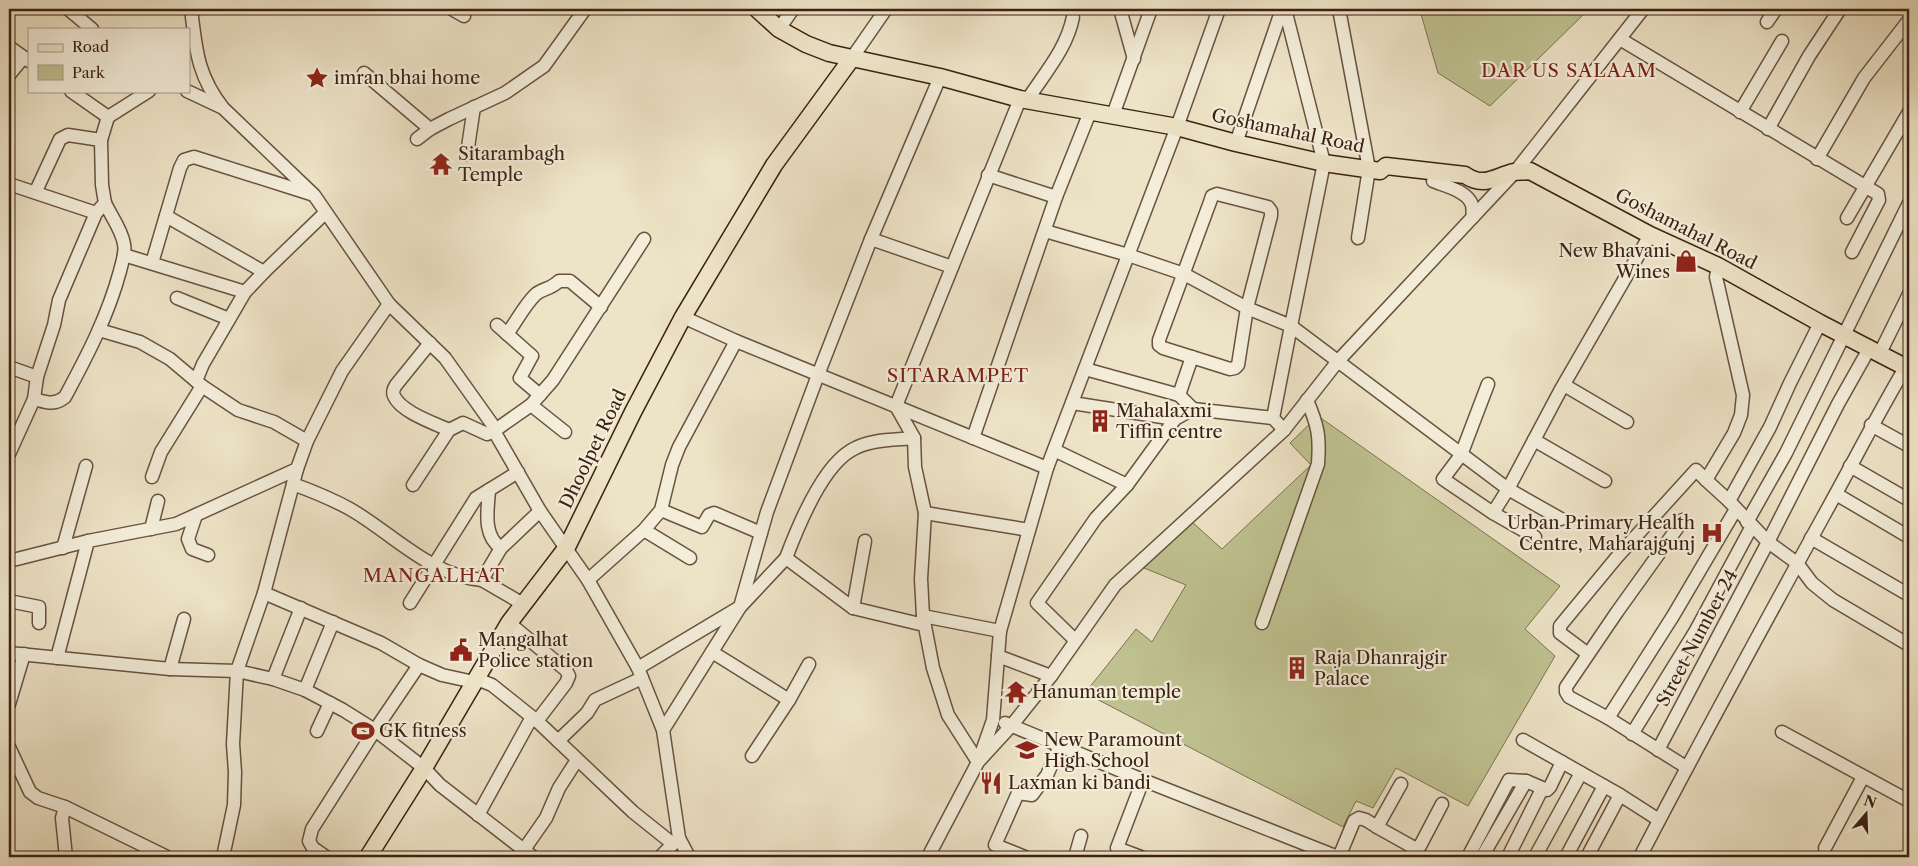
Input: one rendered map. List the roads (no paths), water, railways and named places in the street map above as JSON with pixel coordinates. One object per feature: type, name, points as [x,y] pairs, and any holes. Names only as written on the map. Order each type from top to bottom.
[{"type":"main road","name":"Goshamahal Road","points":[[756,9],[779,29],[806,44],[829,53],[940,77],[1024,99],[1176,127],[1324,163],[1374,170],[1386,166],[1464,175],[1474,181],[1488,182],[1515,172],[1530,171],[1650,235],[1718,266],[1907,369]]},
{"type":"main road","name":"Dhoolpet Road","points":[[368,857],[424,768],[509,623],[566,546],[683,317],[774,166],[852,58]]},
{"type":"main road","points":[[1374,170],[1385,176],[1433,182],[1464,185],[1474,181]]},
{"type":"street","points":[[68,9],[91,28]]},
{"type":"street","points":[[191,9],[200,67],[210,91],[223,108],[314,195],[389,304],[445,358],[492,424],[494,431],[540,511],[588,580],[640,673],[663,730],[676,841]]},
{"type":"street","points":[[452,9],[464,16]]},
{"type":"street","points":[[417,139],[430,129],[506,93],[544,66],[585,9]]},
{"type":"street","points":[[779,29],[793,9]]},
{"type":"street","points":[[852,58],[886,9]]},
{"type":"street","points":[[1120,9],[1134,59]]},
{"type":"street","points":[[1113,115],[1151,9]]},
{"type":"street","points":[[928,857],[978,762],[993,720],[1000,631],[1047,468],[1219,9]]},
{"type":"street","points":[[1236,143],[1284,9]]},
{"type":"street","points":[[1273,418],[1324,163],[1284,9]]},
{"type":"street","points":[[1339,9],[1374,170],[1358,238]]},
{"type":"street","points":[[978,762],[1012,725],[1051,676],[1114,586],[1284,430],[1338,361],[1515,172],[1643,9]]},
{"type":"street","points":[[1767,22],[1776,9]]},
{"type":"street","points":[[1768,129],[1809,56],[1840,9]]},
{"type":"street","points":[[896,406],[988,176],[1024,99],[1056,58],[1070,33],[1073,17]]},
{"type":"street","points":[[1817,159],[1864,78],[1909,20]]},
{"type":"street","points":[[1620,39],[1865,188],[1877,193],[1879,197],[1852,252]]},
{"type":"street","points":[[1740,112],[1782,41]]},
{"type":"street","points":[[9,47],[26,60],[9,75]]},
{"type":"street","points":[[364,72],[430,129]]},
{"type":"street","points":[[558,741],[587,713],[595,700],[640,673],[740,607],[761,534],[818,375],[871,239],[940,77]]},
{"type":"street","points":[[72,92],[108,117]]},
{"type":"street","points":[[34,399],[50,403],[58,402],[65,397],[99,330],[117,284],[125,246],[105,203],[102,185],[101,140],[108,117],[147,92]]},
{"type":"street","points":[[189,92],[223,108]]},
{"type":"street","points":[[468,154],[474,107]]},
{"type":"street","points":[[972,438],[1056,197],[1090,112]]},
{"type":"street","points":[[1847,218],[1909,112]]},
{"type":"street","points":[[36,192],[60,139],[68,135],[101,140]]},
{"type":"street","points":[[152,263],[184,160],[194,157],[314,195]]},
{"type":"street","points":[[988,176],[1056,197]]},
{"type":"street","points":[[1433,182],[1450,188],[1468,199],[1472,204],[1473,217]]},
{"type":"street","points":[[9,184],[96,213]]},
{"type":"street","points":[[1217,194],[1268,207],[1271,211],[1247,308],[1238,365],[1235,368],[1230,369],[1163,348],[1159,345],[1158,340],[1212,196],[1217,194]]},
{"type":"street","points":[[9,454],[34,399],[37,378],[54,325],[59,300],[96,213],[105,203]]},
{"type":"street","points":[[1632,734],[1696,632],[1909,204]]},
{"type":"street","points":[[152,477],[160,452],[199,384],[203,364],[245,292],[325,213]]},
{"type":"street","points":[[166,216],[264,272]]},
{"type":"street","points":[[1045,230],[1184,274],[1247,308],[1292,326],[1460,455],[1508,489],[1561,520]]},
{"type":"street","points":[[1493,512],[1508,489],[1564,385],[1650,235]]},
{"type":"street","points":[[413,485],[449,430],[463,423],[487,434],[531,405],[553,380],[644,239]]},
{"type":"street","points":[[871,239],[952,267]]},
{"type":"street","points":[[124,255],[245,292]]},
{"type":"street","points":[[1706,480],[1734,433],[1741,416],[1743,394],[1716,277],[1718,266]]},
{"type":"street","points":[[507,334],[534,296],[540,291],[549,289],[559,281],[570,281],[601,307]]},
{"type":"street","name":"Street Number 24","points":[[1658,750],[1768,542],[1838,404],[1874,351],[1909,294]]},
{"type":"street","points":[[177,298],[229,318]]},
{"type":"street","points":[[223,857],[234,805],[235,772],[233,744],[237,671],[264,593],[297,468],[307,441],[342,371],[389,304]]},
{"type":"street","points":[[683,317],[736,341],[1047,468]]},
{"type":"street","points":[[1608,718],[1673,616],[1732,505],[1820,322]]},
{"type":"street","points":[[497,325],[532,356],[520,378],[540,395]]},
{"type":"street","points":[[99,330],[140,342],[170,359],[199,384],[238,410],[274,422],[307,441]]},
{"type":"street","points":[[588,580],[644,530],[661,510],[672,465],[679,447],[736,341]]},
{"type":"street","points":[[430,343],[396,384],[393,391],[394,396],[404,407],[416,415],[449,430]]},
{"type":"street","points":[[1179,395],[1192,357]]},
{"type":"street","points":[[9,367],[37,378]]},
{"type":"street","points":[[1085,369],[1179,395],[1193,410]]},
{"type":"street","points":[[1640,857],[1686,767],[1872,425],[1907,369]]},
{"type":"street","points":[[1488,384],[1460,455],[1443,480],[1535,538]]},
{"type":"street","points":[[1564,385],[1627,422]]},
{"type":"street","points":[[1262,623],[1318,464],[1320,440],[1317,425],[1307,400]]},
{"type":"street","points":[[1072,403],[1175,419]]},
{"type":"street","points":[[531,405],[566,432]]},
{"type":"street","points":[[896,406],[914,438],[916,468],[925,513],[921,579],[923,620],[933,668],[948,716],[978,762]]},
{"type":"street","points":[[1075,640],[1037,603],[1096,518],[1127,485],[1175,419],[1193,410],[1273,418],[1284,430]]},
{"type":"street","points":[[1872,425],[1909,446]]},
{"type":"street","points":[[663,730],[740,607],[786,558],[801,520],[834,465],[851,450],[871,442],[914,438]]},
{"type":"street","points":[[1534,440],[1605,481]]},
{"type":"street","points":[[1054,450],[1127,485]]},
{"type":"street","points":[[63,548],[86,466]]},
{"type":"street","points":[[1850,466],[1909,500]]},
{"type":"street","points":[[9,561],[88,541],[176,524],[297,468]]},
{"type":"street","points":[[1588,654],[1560,633],[1560,626],[1617,557],[1696,470],[1768,542],[1797,563],[1812,583],[1833,600],[1909,644]]},
{"type":"street","points":[[410,602],[476,498],[518,472]]},
{"type":"street","points":[[293,484],[350,508],[434,565],[470,579],[482,580],[523,604]]},
{"type":"street","points":[[489,490],[487,522],[496,545],[501,548]]},
{"type":"street","points":[[1836,494],[1909,537]]},
{"type":"street","points":[[151,529],[158,501]]},
{"type":"street","points":[[661,510],[702,527],[710,515],[714,513],[761,534]]},
{"type":"street","points":[[482,580],[501,548],[540,511]]},
{"type":"street","points":[[925,513],[1029,530]]},
{"type":"street","points":[[196,516],[188,539],[192,549],[208,555]]},
{"type":"street","points":[[1683,520],[1588,654],[1566,687],[1566,692],[1569,697],[1608,718],[1686,767]]},
{"type":"street","points":[[644,530],[690,558]]},
{"type":"street","points":[[1811,538],[1909,595]]},
{"type":"street","points":[[57,658],[88,541]]},
{"type":"street","points":[[853,608],[865,541]]},
{"type":"street","points":[[786,558],[853,608],[1000,631]]},
{"type":"street","points":[[264,593],[381,643],[419,665],[442,675],[474,682],[482,681],[492,685],[534,719],[633,812],[676,841],[689,857]]},
{"type":"street","points":[[9,601],[39,607],[39,623]]},
{"type":"street","points":[[273,679],[301,608]]},
{"type":"street","points":[[170,669],[184,619]]},
{"type":"street","points":[[304,690],[333,622]]},
{"type":"street","points":[[478,815],[534,719],[566,683],[569,676],[566,670],[509,623]]},
{"type":"street","points":[[712,652],[789,700]]},
{"type":"street","points":[[9,653],[170,669],[237,671],[273,679],[304,690],[375,730],[424,768],[440,785],[528,854],[559,788],[577,760]]},
{"type":"street","points":[[9,704],[24,654]]},
{"type":"street","points":[[998,656],[1051,676]]},
{"type":"street","points":[[752,756],[789,700],[808,664]]},
{"type":"street","points":[[326,857],[313,848],[309,841],[312,829],[419,665]]},
{"type":"street","points":[[316,731],[330,703]]},
{"type":"street","points":[[993,720],[1012,725],[1143,780],[1338,857],[1354,821],[1360,818],[1411,846],[1416,848],[1420,846],[1442,804]]},
{"type":"street","points":[[1782,732],[1909,801]]},
{"type":"street","points":[[1523,740],[1620,795],[1659,820]]},
{"type":"street","points":[[1025,857],[995,845],[1018,792],[1032,794],[1047,776],[1060,746]]},
{"type":"street","points":[[9,748],[30,792],[38,798],[65,808],[167,857]]},
{"type":"street","points":[[1468,857],[1509,780],[1526,781],[1546,790],[1550,787],[1562,762]]},
{"type":"street","points":[[1535,857],[1581,773]]},
{"type":"street","points":[[1826,848],[1863,777]]},
{"type":"street","points":[[1141,857],[1115,853],[1143,780]]},
{"type":"street","points":[[1482,857],[1526,781]]},
{"type":"street","points":[[1377,827],[1401,784]]},
{"type":"street","points":[[1566,857],[1604,786]]},
{"type":"street","points":[[1508,857],[1542,789]]},
{"type":"street","points":[[1587,857],[1620,795]]},
{"type":"street","points":[[65,808],[62,818],[66,857]]},
{"type":"street","points":[[1075,857],[1081,836]]},
{"type":"street","points":[[660,857],[676,841]]},
{"type":"place","name":"imran bhai home","points":[[317,78]]},
{"type":"place","name":"Sitarambagh Temple","points":[[441,164]]},
{"type":"place","name":"New Bhavani Wines","points":[[1686,261]]},
{"type":"place","name":"Mahalaxmi Tiffin centre","points":[[1100,421]]},
{"type":"place","name":"Urban Primary Health Centre, Maharajgunj","points":[[1712,533]]},
{"type":"place","name":"Mangalhat Police station","points":[[461,650]]},
{"type":"place","name":"Raja Dhanrajgir Palace","points":[[1297,668]]},
{"type":"place","name":"Hanuman temple","points":[[1016,692]]},
{"type":"place","name":"GK fitness","points":[[363,731]]},
{"type":"place","name":"New Paramount High School","points":[[1027,750]]},
{"type":"place","name":"Laxman ki bandi","points":[[991,783]]},
{"type":"district","name":"DAR US SALAAM","points":[[1569,70]]},
{"type":"district","name":"SITARAMPET","points":[[958,375]]},
{"type":"district","name":"MANGALHAT","points":[[434,575]]}]
